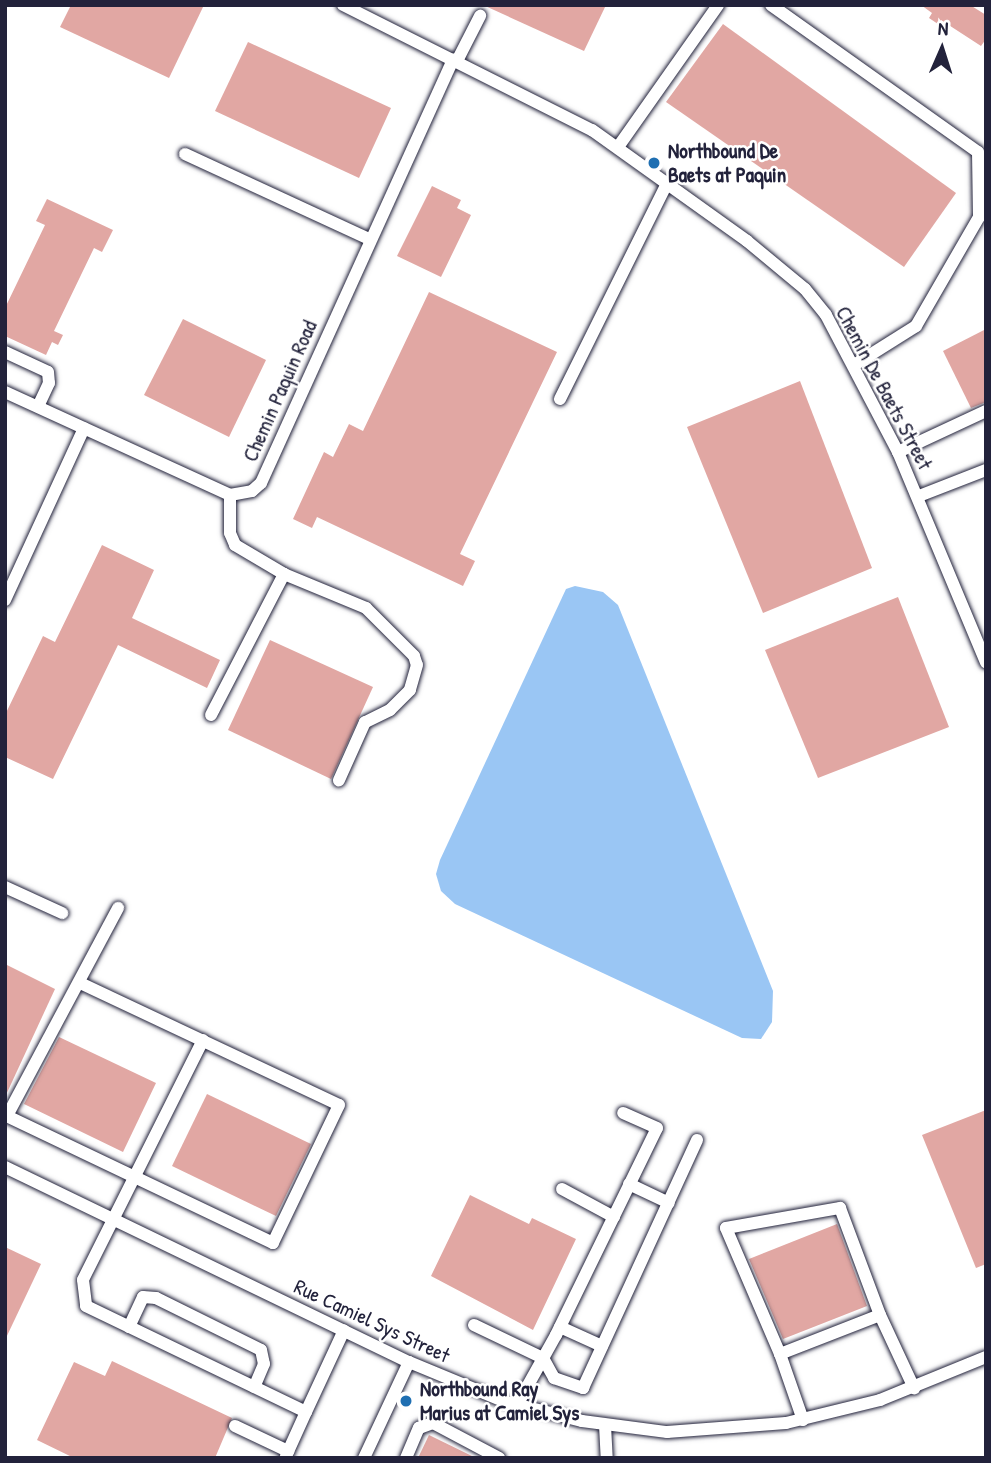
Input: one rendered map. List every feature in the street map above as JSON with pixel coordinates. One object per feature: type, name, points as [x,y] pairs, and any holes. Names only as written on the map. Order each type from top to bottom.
[{"type":"street","name":"Chemin De Baets Street","points":[[343,5],[455,60],[618,146],[805,289],[855,365],[898,452],[980,629],[986,662]]},
{"type":"street","points":[[618,146],[718,5]]},
{"type":"street","points":[[771,5],[978,152],[979,217],[916,326],[855,365]]},
{"type":"street","name":"Chemin Paquin Road","points":[[230,495],[241,495],[261,483],[369,239],[455,60],[480,16]]},
{"type":"street","points":[[185,154],[369,239]]},
{"type":"street","points":[[560,399],[667,183]]},
{"type":"street","points":[[5,352],[48,372],[49,383],[38,407]]},
{"type":"street","points":[[5,392],[230,495],[231,540],[284,574],[366,608],[414,656],[417,665],[410,690],[399,702],[365,722],[339,780]]},
{"type":"street","points":[[898,452],[986,411]]},
{"type":"street","points":[[5,600],[84,428]]},
{"type":"street","points":[[919,496],[986,470]]},
{"type":"street","points":[[211,715],[284,574]]},
{"type":"street","points":[[5,887],[62,913]]},
{"type":"street","points":[[80,983],[339,1105],[273,1244],[135,1175],[6,1116],[118,908]]},
{"type":"street","points":[[202,1040],[113,1218],[81,1292],[86,1306],[306,1412]]},
{"type":"street","points":[[517,1405],[560,1327],[657,1128],[623,1113]]},
{"type":"street","points":[[474,1325],[543,1358],[554,1378],[583,1388],[697,1140]]},
{"type":"street","name":"Rue Camiel Sys Street","points":[[5,1167],[409,1362],[517,1405],[605,1425],[667,1432],[803,1420],[914,1388],[986,1357]]},
{"type":"street","points":[[629,1184],[668,1203]]},
{"type":"street","points":[[562,1189],[614,1217]]},
{"type":"street","points":[[803,1420],[780,1354],[726,1228],[840,1208],[880,1315],[914,1388]]},
{"type":"street","points":[[129,1327],[143,1297],[156,1298],[261,1350],[264,1364],[254,1387]]},
{"type":"street","points":[[780,1354],[880,1315]]},
{"type":"street","points":[[560,1327],[602,1346]]},
{"type":"street","points":[[234,1426],[287,1454],[344,1330]]},
{"type":"street","points":[[364,1458],[409,1362]]},
{"type":"street","points":[[406,1458],[419,1429],[433,1423],[499,1458]]},
{"type":"street","points":[[605,1425],[607,1458]]},
{"type":"water","points":[[575,586],[603,592],[618,605],[773,991],[772,1022],[761,1039],[742,1038],[455,904],[441,891],[436,874],[440,860],[566,589]]},
{"type":"building","points":[[71,5],[204,5],[169,78],[60,27]]},
{"type":"building","points":[[483,5],[606,5],[584,51]]},
{"type":"building","points":[[921,5],[970,5],[986,15],[986,39],[981,46],[941,20],[938,24],[929,18],[932,13]]},
{"type":"building","points":[[723,24],[956,193],[904,267],[666,102]]},
{"type":"building","points":[[248,42],[391,108],[359,178],[215,111]]},
{"type":"building","points":[[432,186],[461,200],[457,208],[471,215],[441,277],[397,256]]},
{"type":"building","points":[[47,199],[113,230],[102,252],[94,248],[54,331],[63,335],[58,345],[52,342],[46,355],[5,336],[5,308],[45,225],[36,221]]},
{"type":"building","points":[[429,292],[557,352],[460,554],[475,561],[463,586],[317,517],[312,528],[293,519],[324,452],[333,457],[349,424],[363,431]]},
{"type":"building","points":[[183,319],[266,360],[229,437],[144,395]]},
{"type":"building","points":[[986,329],[986,402],[971,408],[943,351]]},
{"type":"building","points":[[800,381],[872,568],[763,613],[687,427]]},
{"type":"building","points":[[102,545],[154,570],[132,618],[220,660],[207,688],[118,645],[53,779],[5,757],[5,715],[43,636],[55,642]]},
{"type":"building","points":[[898,597],[949,727],[818,778],[765,650]]},
{"type":"building","points":[[270,640],[373,687],[331,779],[228,730]]},
{"type":"building","points":[[5,964],[55,989],[5,1097]]},
{"type":"building","points":[[59,1037],[156,1083],[123,1152],[24,1104]]},
{"type":"building","points":[[207,1094],[311,1144],[276,1216],[172,1166]]},
{"type":"building","points":[[986,1110],[986,1264],[976,1268],[922,1135]]},
{"type":"building","points":[[470,1195],[529,1224],[532,1218],[576,1239],[533,1330],[431,1276]]},
{"type":"building","points":[[837,1224],[867,1306],[783,1339],[749,1259]]},
{"type":"building","points":[[5,1247],[41,1264],[5,1340]]},
{"type":"building","points":[[112,1361],[232,1418],[215,1458],[74,1458],[37,1440],[74,1362],[105,1376]]},
{"type":"building","points":[[429,1435],[476,1458],[418,1458]]},
{"type":"place","name":"Northbound De Baets at Paquin","points":[[654,163]]},
{"type":"place","name":"Northbound Ray Marius at Camiel Sys","points":[[406,1401]]}]
